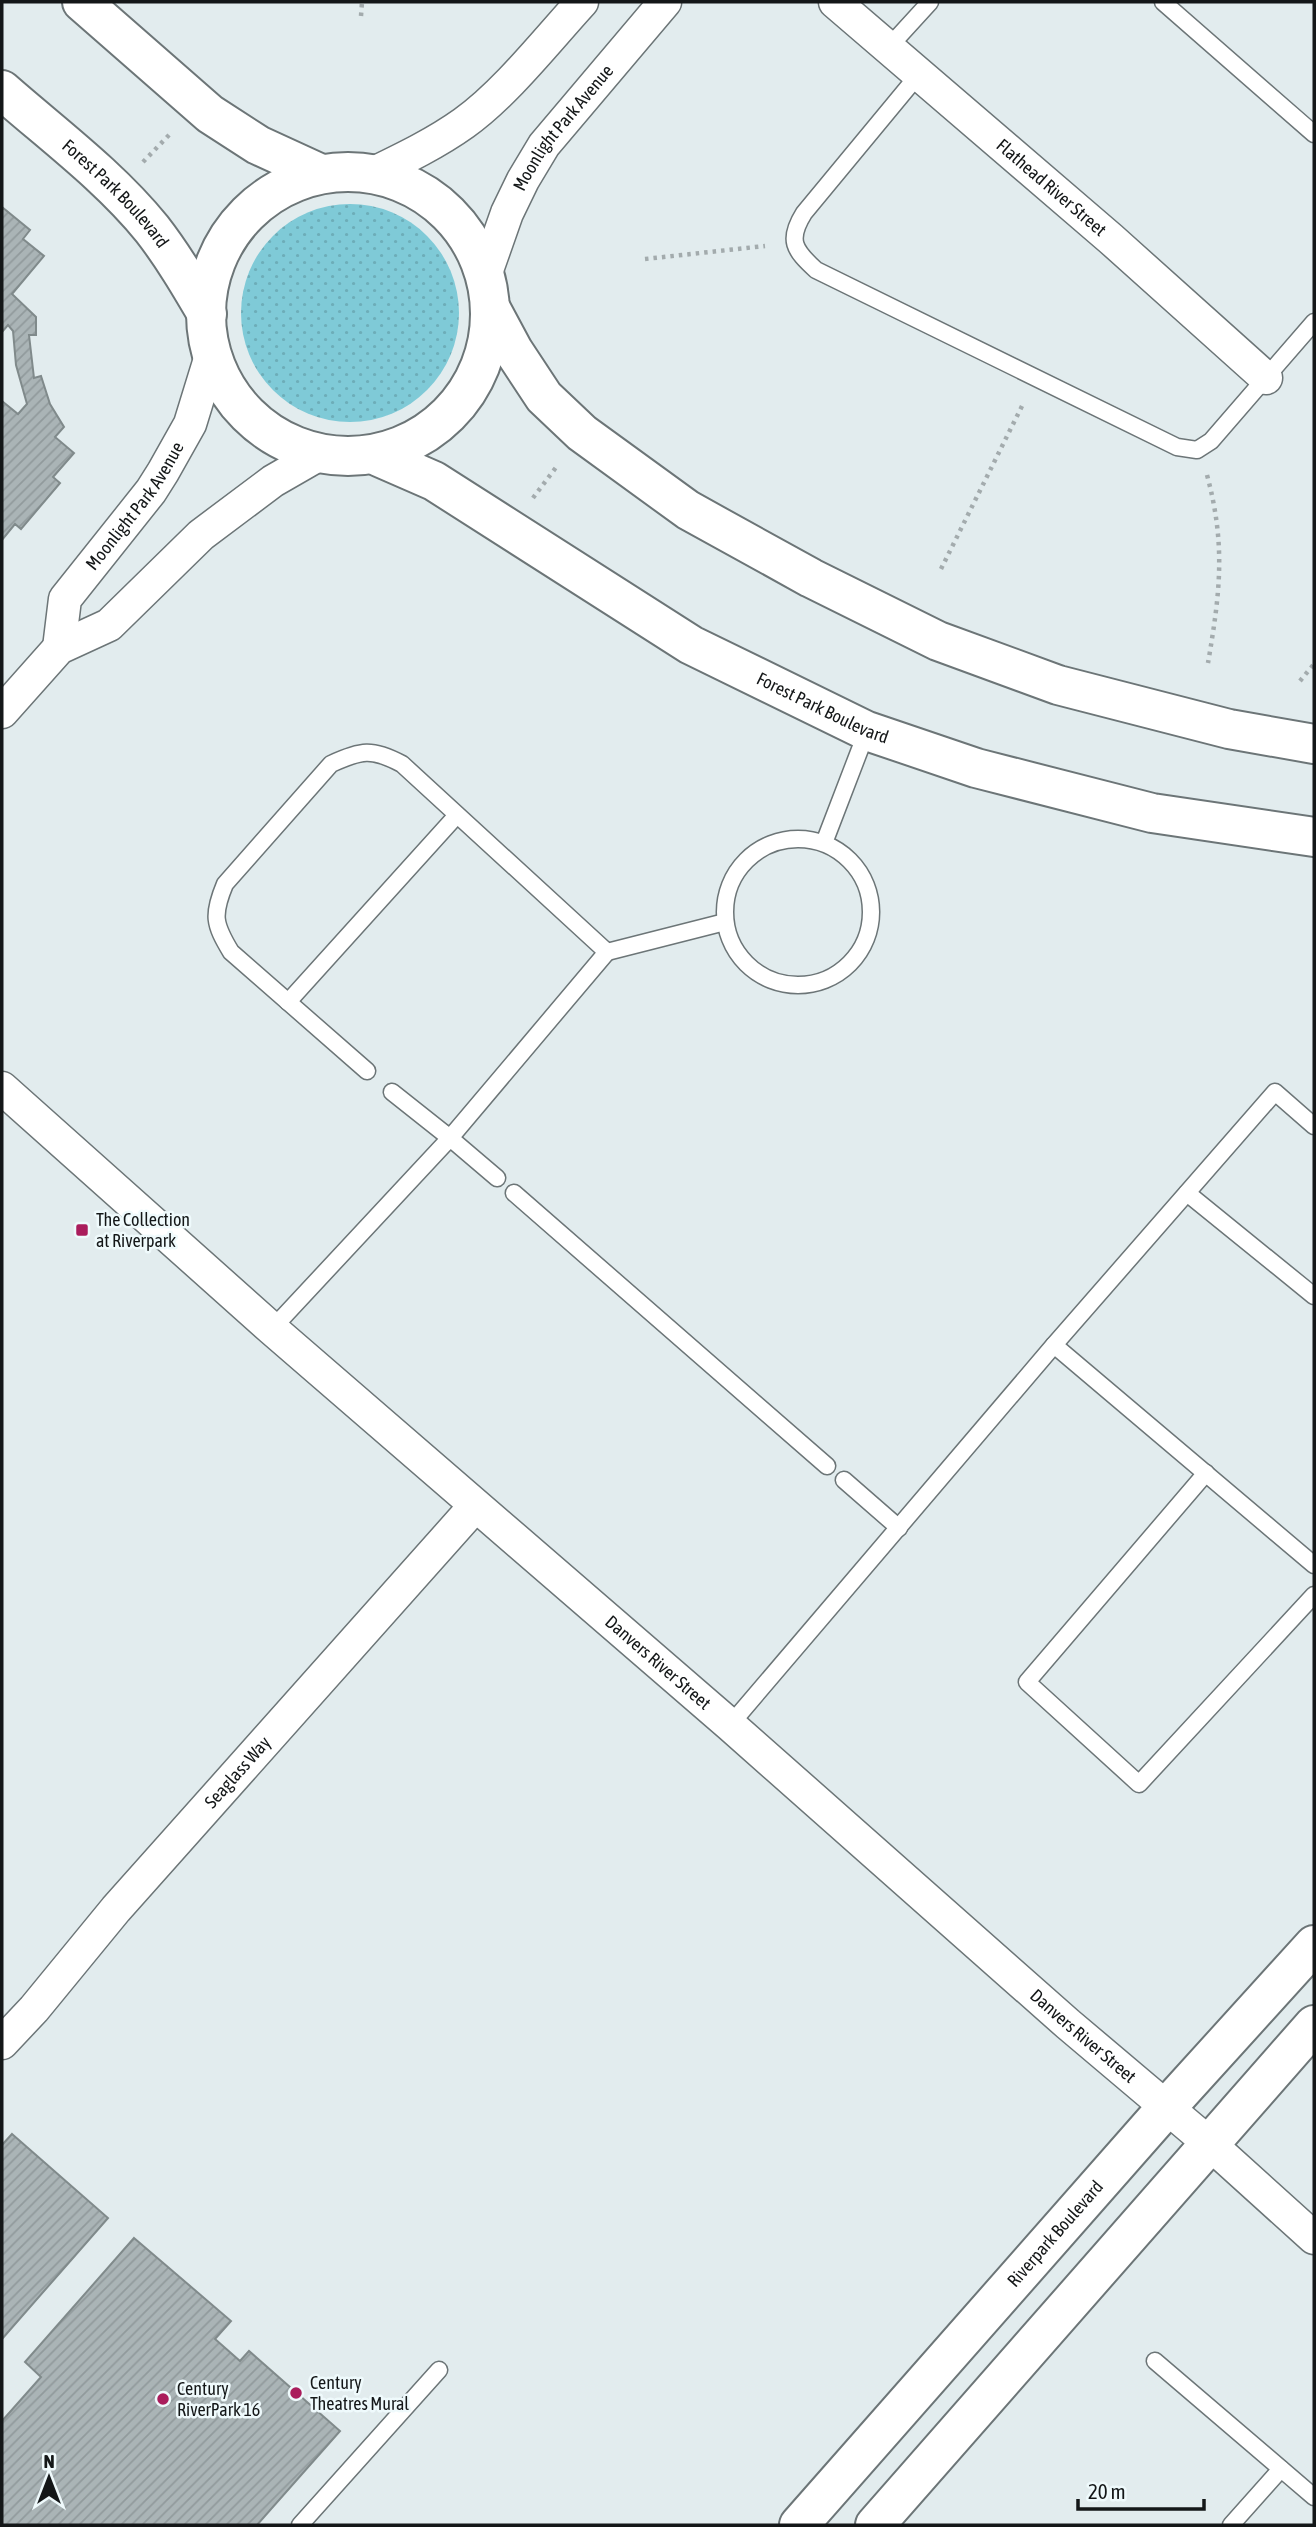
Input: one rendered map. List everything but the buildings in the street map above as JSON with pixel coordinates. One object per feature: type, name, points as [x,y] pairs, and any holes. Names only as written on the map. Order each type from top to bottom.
[{"type":"street","points":[[82,2],[211,114],[258,145],[320,173],[374,173],[412,186],[443,206],[469,232],[487,270],[491,287],[491,309],[479,352],[461,392],[426,430],[379,457],[345,460],[313,458],[271,439],[235,404],[211,359],[207,314],[218,260],[244,218],[274,194],[320,173]]},
{"type":"street","points":[[374,173],[424,149],[466,121],[503,87],[582,2]]},
{"type":"street","name":"Moonlight Park Avenue","points":[[487,270],[507,213],[544,145],[665,2]]},
{"type":"street","name":"Flathead River Street","points":[[835,2],[1111,239],[1266,378]]},
{"type":"street","name":"Forest Park Boulevard","points":[[2,90],[106,181],[150,227],[179,265],[207,314]]},
{"type":"street","points":[[491,309],[544,397],[582,433],[688,510],[811,578],[938,641],[1058,685],[1229,729],[1314,744]]},
{"type":"street","name":"Moonlight Park Avenue","points":[[59,648],[65,599],[151,491],[163,472],[190,424],[211,359]]},
{"type":"street","name":"Forest Park Boulevard","points":[[379,457],[434,481],[691,645],[867,731],[976,768],[1153,814],[1314,837]]},
{"type":"street","points":[[2,712],[59,648],[109,625],[201,535],[273,481],[313,458]]},
{"type":"street","name":"Danvers River Street","points":[[2,1088],[272,1329],[730,1725],[1314,2238]]},
{"type":"street","name":"Seaglass Way","points":[[2,2043],[34,2009],[116,1909],[475,1506]]},
{"type":"street","name":"Riverpark Boulevard","points":[[799,2525],[1167,2107],[1314,1945]]},
{"type":"street","points":[[874,2525],[1314,2025]]},
{"type":"lane","points":[[888,48],[930,2]]},
{"type":"lane","points":[[1163,2],[1314,134]]},
{"type":"lane","points":[[919,74],[795,227],[794,244],[799,256],[816,270],[1177,447],[1197,450],[1211,441],[1314,322]]},
{"type":"lane","points":[[824,843],[867,731]]},
{"type":"lane","points":[[367,1071],[231,953],[217,929],[217,903],[225,884],[331,764],[354,753],[382,753],[402,764],[607,952]]},
{"type":"lane","points":[[288,1002],[457,815]]},
{"type":"lane","points":[[799,838],[824,843],[845,855],[860,872],[870,894],[872,918],[866,941],[853,961],[835,976],[813,984],[789,985],[766,978],[746,964],[732,945],[725,922],[726,897],[735,874],[752,855],[774,842],[799,838]]},
{"type":"lane","points":[[272,1329],[450,1138],[607,952],[725,922]]},
{"type":"lane","points":[[392,1092],[497,1178]]},
{"type":"lane","points":[[730,1725],[1054,1345],[1276,1092],[1314,1126]]},
{"type":"lane","points":[[514,1193],[827,1466]]},
{"type":"lane","points":[[1187,1193],[1314,1296]]},
{"type":"lane","points":[[1054,1345],[1314,1565]]},
{"type":"lane","points":[[1206,1473],[1027,1682],[1139,1784],[1314,1595]]},
{"type":"lane","points":[[844,1480],[899,1528]]},
{"type":"lane","points":[[1155,2361],[1314,2497]]},
{"type":"lane","points":[[300,2525],[439,2370]]},
{"type":"lane","points":[[1231,2525],[1281,2469]]},
{"type":"path","points":[[362,2],[362,16]]},
{"type":"path","points":[[134,172],[172,132]]},
{"type":"path","points":[[645,259],[794,244]]},
{"type":"path","points":[[942,569],[1036,378]]},
{"type":"path","points":[[526,507],[558,465]]},
{"type":"path","points":[[1205,467],[1217,522],[1221,567],[1208,663]]},
{"type":"path","points":[[1300,681],[1314,664]]},
{"type":"shaded area","points":[[361,204],[392,212],[411,222],[427,236],[441,252],[451,271],[459,313],[451,355],[441,374],[427,390],[411,404],[382,418],[339,422],[318,418],[289,404],[259,374],[245,345],[241,302],[245,281],[259,252],[289,222],[318,208]]},
{"type":"place","name":"The Collection at Riverpark","points":[[82,1230]]},
{"type":"place","name":"Century Theatres Mural","points":[[296,2393]]},
{"type":"place","name":"Century RiverPark 16","points":[[163,2399]]}]
